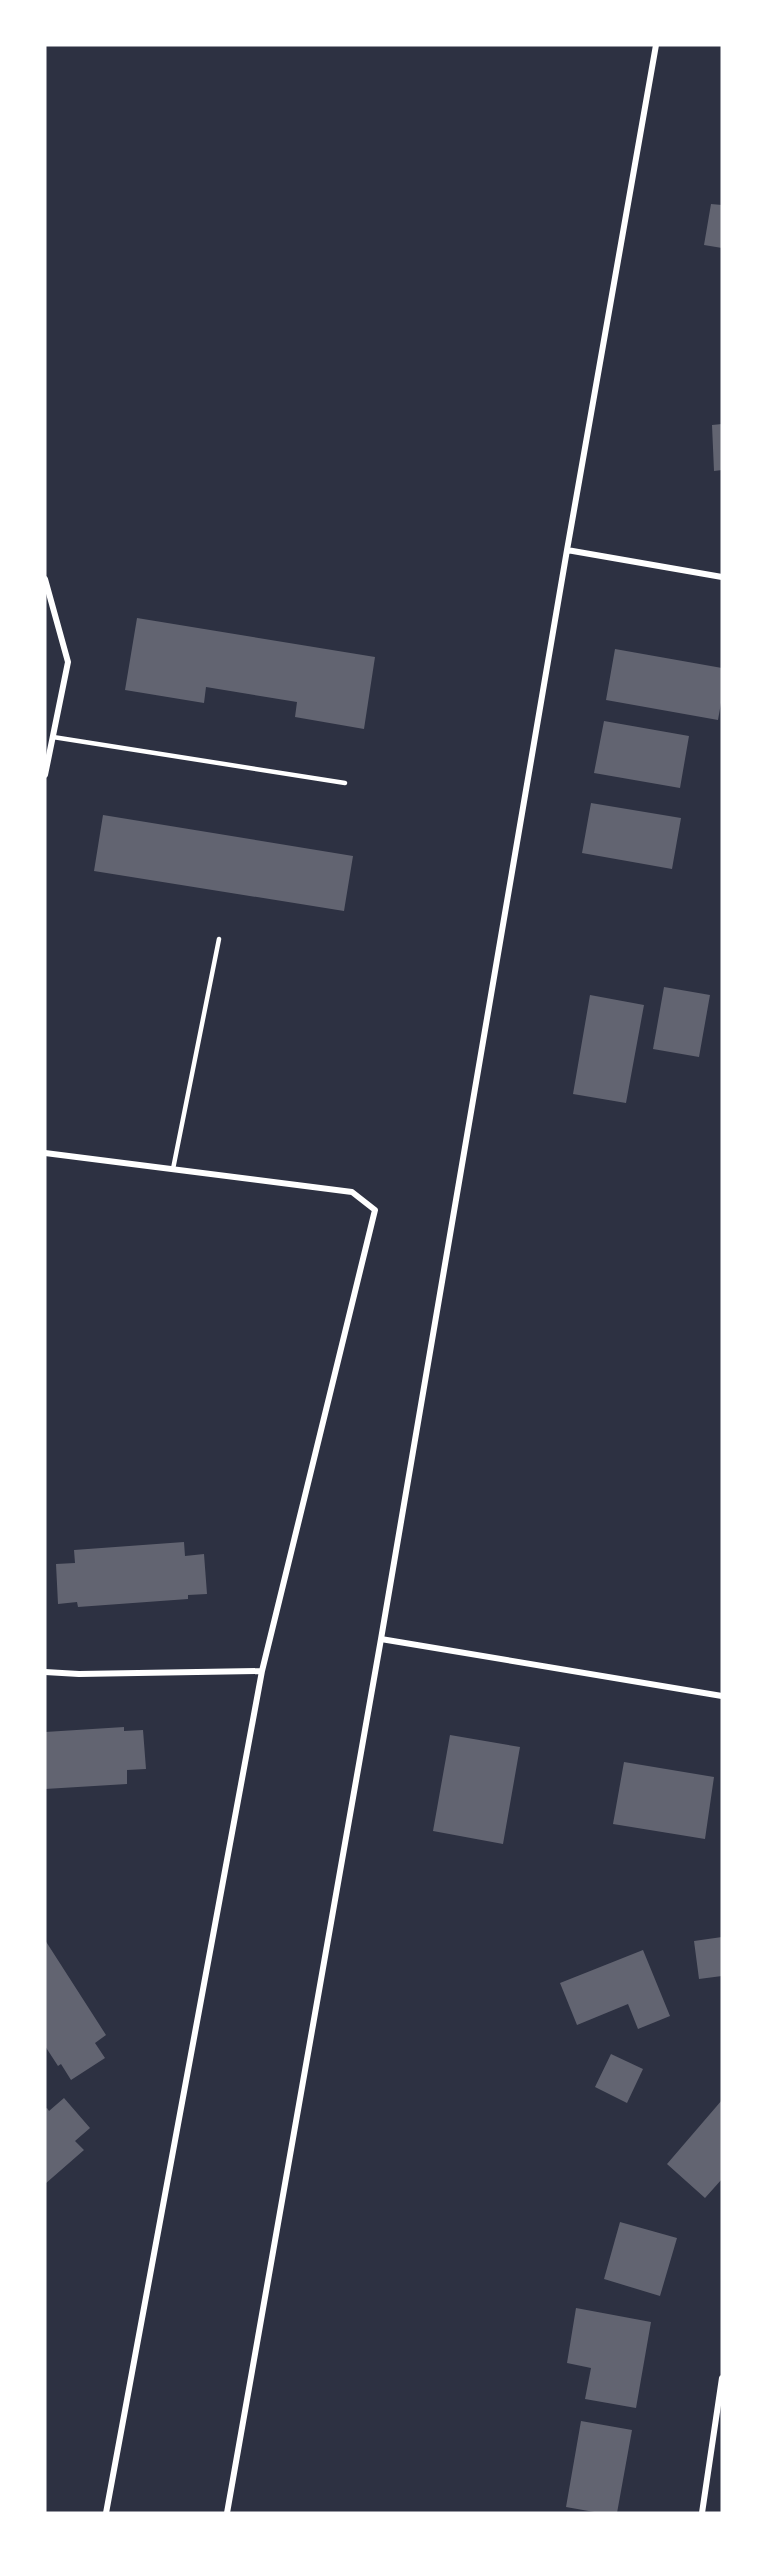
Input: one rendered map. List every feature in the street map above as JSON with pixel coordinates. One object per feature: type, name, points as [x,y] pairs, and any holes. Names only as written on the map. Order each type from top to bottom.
[{"type":"street","points":[[227,2513],[381,1639],[567,550],[656,45]]},
{"type":"street","points":[[567,550],[722,577]]},
{"type":"street","points":[[45,579],[68,662],[45,775]]},
{"type":"street","points":[[45,1153],[352,1192],[375,1210],[262,1671],[105,2513]]},
{"type":"street","points":[[381,1639],[722,1696]]},
{"type":"street","points":[[45,1672],[79,1674],[262,1671]]},
{"type":"street","points":[[702,2513],[722,2378]]},
{"type":"lane","points":[[52,737],[345,783]]},
{"type":"lane","points":[[173,1169],[219,939]]},
{"type":"building","points":[[711,204],[722,205],[722,248],[704,245]]},
{"type":"building","points":[[722,424],[722,470],[714,471],[712,425]]},
{"type":"building","points":[[137,618],[375,657],[364,729],[295,717],[297,702],[206,687],[204,703],[125,690]]},
{"type":"building","points":[[615,649],[722,668],[722,697],[718,720],[606,700]]},
{"type":"building","points":[[604,721],[689,736],[680,788],[594,773]]},
{"type":"building","points":[[591,803],[681,818],[672,869],[582,853]]},
{"type":"building","points":[[103,815],[353,856],[344,911],[94,871]]},
{"type":"building","points":[[664,987],[710,995],[699,1057],[653,1049]]},
{"type":"building","points":[[590,995],[644,1005],[626,1103],[573,1094]]},
{"type":"building","points":[[184,1542],[185,1556],[204,1554],[207,1594],[188,1595],[188,1599],[78,1607],[77,1602],[58,1604],[56,1564],[75,1563],[74,1550]]},
{"type":"building","points":[[124,1727],[124,1731],[143,1730],[146,1769],[127,1770],[127,1784],[45,1789],[45,1732]]},
{"type":"building","points":[[450,1735],[520,1747],[503,1844],[433,1831]]},
{"type":"building","points":[[624,1762],[714,1777],[705,1839],[613,1824]]},
{"type":"building","points":[[722,1937],[722,1976],[699,1979],[694,1941]]},
{"type":"building","points":[[45,1940],[106,2035],[95,2043],[105,2058],[71,2080],[61,2064],[58,2066],[45,2046]]},
{"type":"building","points":[[643,1950],[670,2016],[638,2029],[628,2004],[577,2025],[560,1983]]},
{"type":"building","points":[[611,2054],[643,2069],[627,2103],[595,2087]]},
{"type":"building","points":[[64,2098],[90,2128],[75,2141],[84,2150],[45,2184],[45,2109],[49,2111]]},
{"type":"building","points":[[722,2100],[722,2179],[705,2198],[667,2164]]},
{"type":"building","points":[[620,2222],[677,2238],[660,2296],[604,2279]]},
{"type":"building","points":[[576,2308],[651,2322],[636,2408],[585,2399],[591,2368],[567,2363]]},
{"type":"building","points":[[581,2421],[632,2430],[617,2513],[600,2513],[566,2507]]}]
